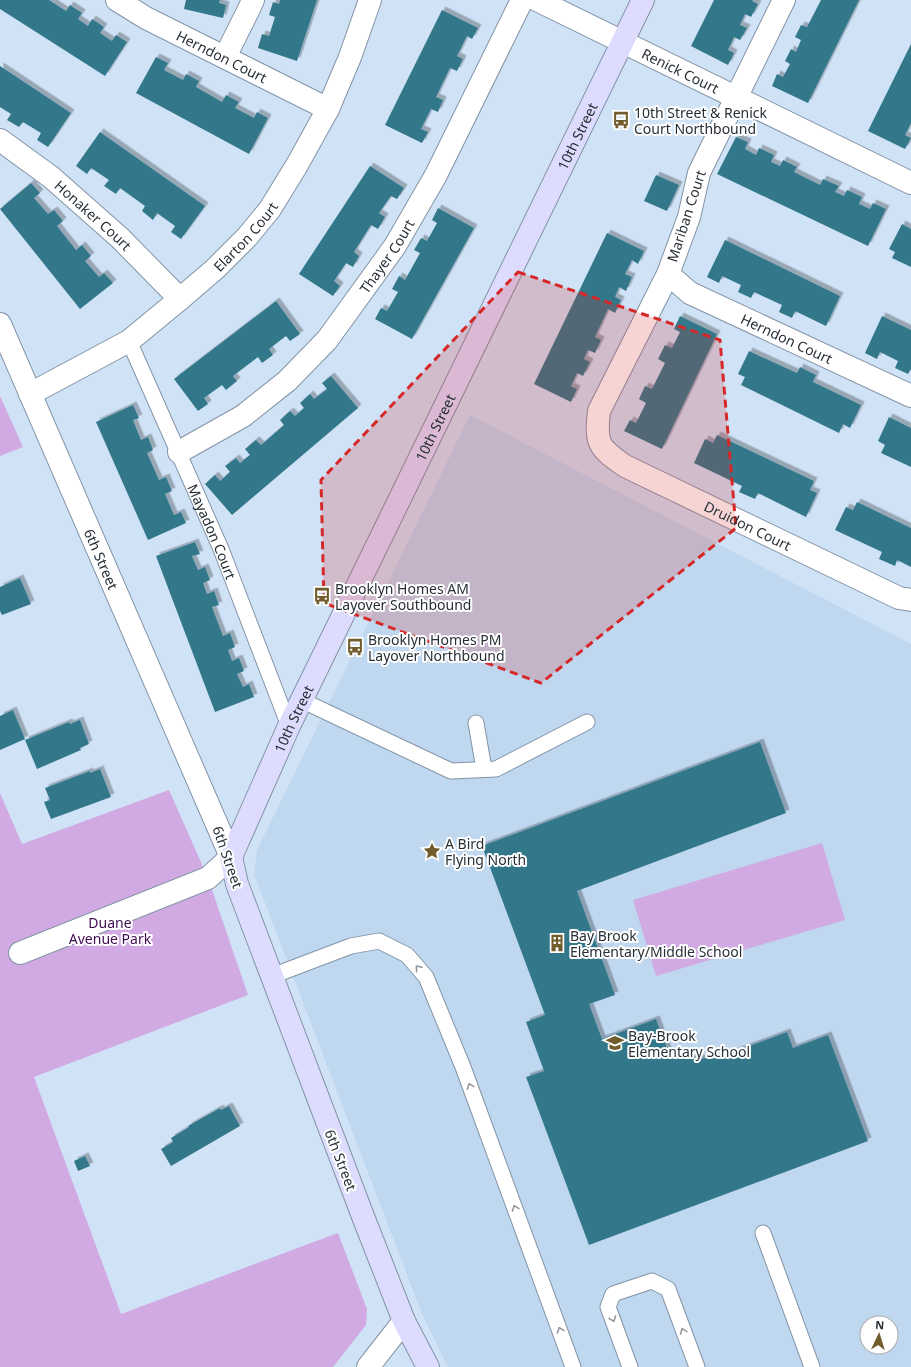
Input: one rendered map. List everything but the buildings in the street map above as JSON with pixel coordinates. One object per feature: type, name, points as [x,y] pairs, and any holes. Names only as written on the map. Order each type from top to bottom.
[{"type":"street","name":"Herndon Court","points":[[117,0],[146,18],[328,109]]},
{"type":"street","points":[[225,57],[253,0]]},
{"type":"street","name":"Elarton Court","points":[[30,394],[129,341],[215,269],[242,242],[270,209],[297,165],[328,109],[350,57],[370,0]]},
{"type":"street","name":"Thayer Court","points":[[179,452],[243,416],[287,381],[327,340],[395,246],[414,214],[436,175],[522,0]]},
{"type":"street","name":"Renick Court","points":[[537,0],[911,183]]},
{"type":"street","name":"10th Street","points":[[231,857],[301,700],[643,0]]},
{"type":"street","name":"Mariban Court","points":[[598,434],[597,424],[599,411],[668,274],[689,216],[699,173],[784,0]]},
{"type":"street","name":"Honaker Court","points":[[0,140],[51,177],[86,207],[120,238],[180,299]]},
{"type":"street","name":"Herndon Court","points":[[668,274],[690,293],[911,396]]},
{"type":"street","name":"6th Street","points":[[0,324],[231,857],[237,884],[364,1219],[404,1321],[428,1367]]},
{"type":"street","name":"Druidon Court","points":[[598,434],[600,446],[608,455],[625,466],[899,598],[911,600]]},
{"type":"street","points":[[20,953],[208,878],[231,857]]},
{"type":"street","points":[[368,1367],[404,1321]]},
{"type":"lane","name":"Mayadon Court","points":[[129,341],[221,549],[289,726]]},
{"type":"lane","points":[[301,700],[451,770],[496,769],[587,722]]},
{"type":"lane","points":[[476,723],[484,769]]},
{"type":"lane","points":[[272,976],[351,946],[379,941],[407,955],[426,977],[463,1067],[573,1367]]},
{"type":"lane","points":[[763,1233],[812,1367]]},
{"type":"lane","points":[[630,1367],[608,1307],[613,1294],[652,1281],[668,1289],[697,1367]]},
{"type":"highlighted area","points":[[518,272],[720,340],[736,528],[541,683],[324,603],[321,480]]},
{"type":"shaded area","name":"Bay-Brook Elementary School","points":[[470,415],[911,644],[911,1367],[448,1367],[422,1314],[254,874],[257,850]]},
{"type":"green space","points":[[0,396],[23,447],[0,456]]},
{"type":"green space","name":"Duane Avenue Park","points":[[169,790],[208,878],[248,995],[34,1077],[121,1314],[338,1233],[367,1309],[366,1325],[333,1367],[0,1367],[0,793],[22,844]]},
{"type":"green space","points":[[822,843],[845,920],[656,976],[633,900]]},
{"type":"place","name":"10th Street & Renick Court Northbound","points":[[621,120]]},
{"type":"place","name":"Brooklyn Homes AM Layover Southbound","points":[[322,596]]},
{"type":"place","name":"Brooklyn Homes PM Layover Northbound","points":[[355,647]]},
{"type":"place","name":"A Bird Flying North","points":[[432,851]]},
{"type":"place","name":"Bay Brook Elementary/Middle School","points":[[557,943]]},
{"type":"place","name":"Bay-Brook Elementary School","points":[[615,1043]]}]
